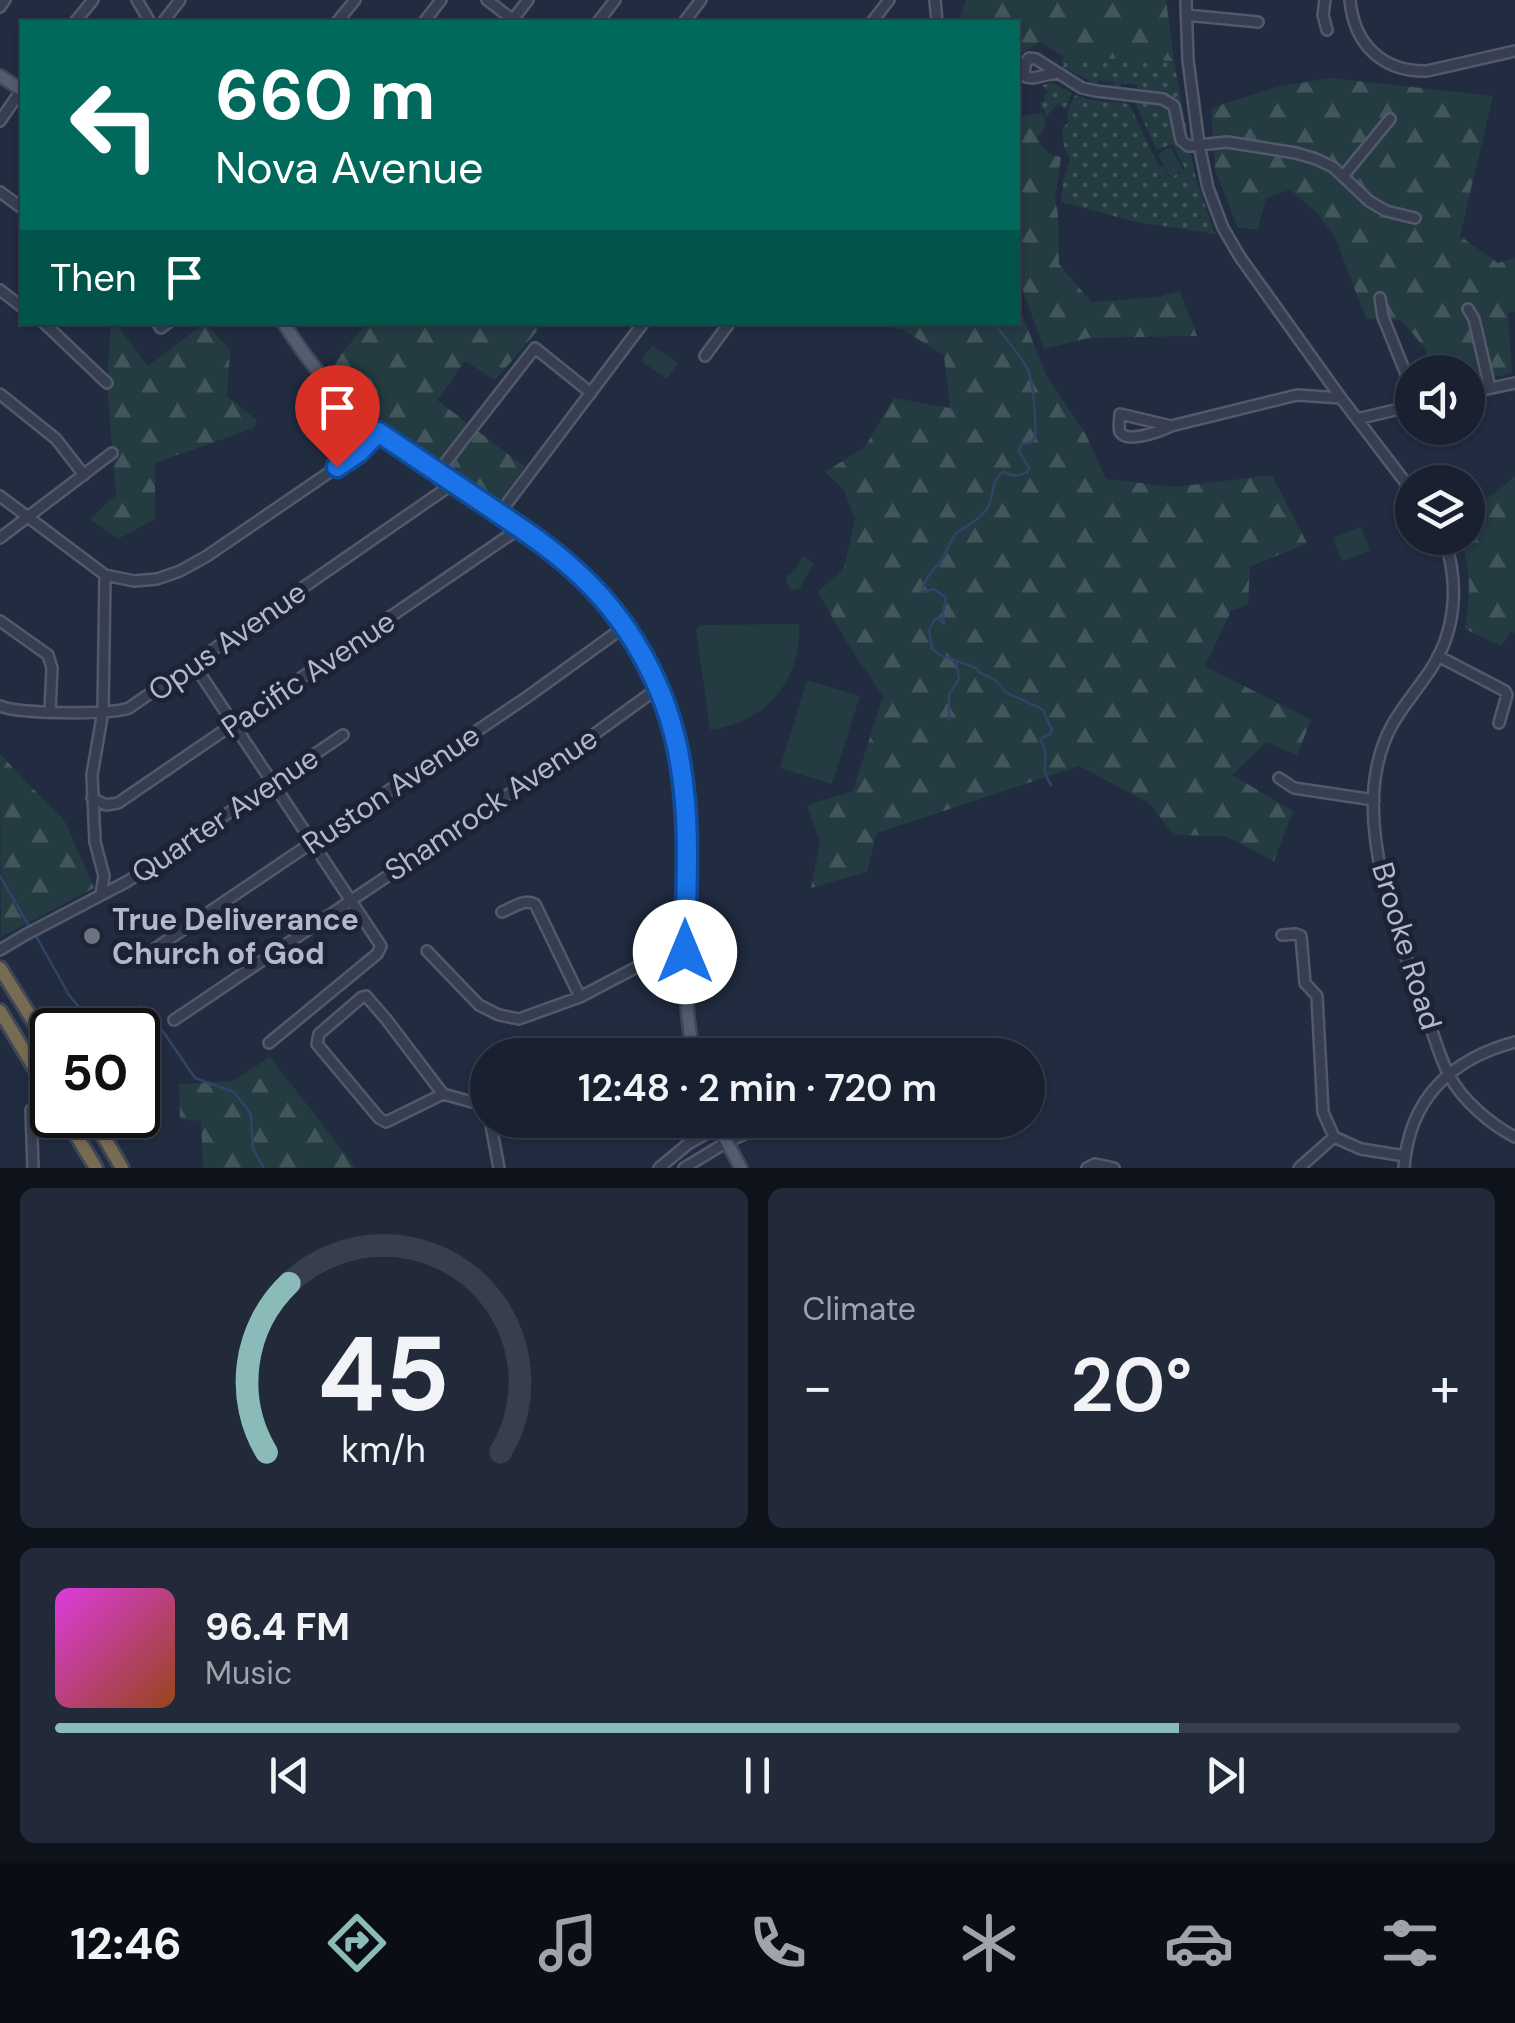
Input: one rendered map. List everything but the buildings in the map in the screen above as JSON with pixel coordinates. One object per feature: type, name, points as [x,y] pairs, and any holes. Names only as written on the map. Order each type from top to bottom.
[{"type":"highway","points":[[0,968],[30,1016]]},
{"type":"highway","points":[[0,1011],[30,1060]]},
{"type":"highway","points":[[78,1138],[96,1168]]},
{"type":"highway","points":[[104,1138],[122,1168]]},
{"type":"main road","points":[[285,325],[318,373],[378,432],[520,528],[579,574],[624,627],[645,660],[676,740],[683,781],[685,952],[691,1038]]},
{"type":"main road","points":[[725,1138],[741,1168]]},
{"type":"street","points":[[0,7],[6,0]]},
{"type":"street","points":[[77,20],[92,0]]},
{"type":"street","points":[[165,20],[180,0]]},
{"type":"street","points":[[340,20],[355,0]]},
{"type":"street","points":[[426,20],[441,0]]},
{"type":"street","points":[[487,0],[511,20]]},
{"type":"street","points":[[600,20],[615,0]]},
{"type":"street","points":[[686,20],[701,0]]},
{"type":"street","points":[[1186,0],[1188,60],[1199,145],[1212,199],[1228,239],[1395,468]]},
{"type":"street","points":[[1325,0],[1326,30]]},
{"type":"street","points":[[1350,0],[1360,38],[1378,57],[1403,68],[1428,71],[1515,51]]},
{"type":"street","points":[[1186,15],[1258,22]]},
{"type":"street","points":[[1056,72],[1082,88],[1170,102],[1181,140],[1188,146],[1227,142],[1316,159],[1344,175],[1355,189],[1386,212],[1414,218]]},
{"type":"street","points":[[0,121],[20,93]]},
{"type":"street","points":[[1344,175],[1390,119]]},
{"type":"street","points":[[0,290],[20,305]]},
{"type":"street","points":[[1380,298],[1398,355]]},
{"type":"street","points":[[1468,309],[1474,319],[1490,388]]},
{"type":"street","points":[[46,325],[107,383]]},
{"type":"street","points":[[499,514],[642,325]]},
{"type":"street","points":[[705,356],[728,325]]},
{"type":"street","points":[[438,472],[535,348],[591,394]]},
{"type":"street","points":[[1485,389],[1515,383]]},
{"type":"street","points":[[0,394],[56,439],[84,475]]},
{"type":"street","points":[[1171,426],[1120,414],[1119,430],[1126,437],[1138,436],[1297,395],[1342,398]]},
{"type":"street","points":[[1358,419],[1395,410]]},
{"type":"street","points":[[0,496],[105,576],[157,579],[191,566],[359,452],[378,432]]},
{"type":"street","points":[[0,538],[112,453]]},
{"type":"street","name":"Opus Avenue","points":[[103,712],[130,708],[454,483]]},
{"type":"street","name":"Pacific Avenue","points":[[92,798],[106,804],[118,803],[520,528]]},
{"type":"street","name":"Brooke Road","points":[[1448,1074],[1391,909],[1380,862],[1374,800],[1376,769],[1389,728],[1438,656],[1451,619],[1454,592],[1449,555]]},
{"type":"street","points":[[97,898],[105,882],[95,842],[92,798],[93,761],[103,712],[105,576]]},
{"type":"street","points":[[0,621],[48,655],[52,668],[50,712]]},
{"type":"street","name":"Ruston Avenue","points":[[156,948],[624,627]]},
{"type":"street","points":[[1438,656],[1505,691],[1507,696],[1498,723]]},
{"type":"street","points":[[193,663],[381,946],[377,954],[269,1043]]},
{"type":"street","name":"Shamrock Avenue","points":[[174,1020],[552,765],[658,688]]},
{"type":"street","points":[[0,706],[12,710],[103,712]]},
{"type":"street","name":"Quarter Avenue","points":[[0,950],[153,866],[344,735]]},
{"type":"street","points":[[1279,778],[1294,788],[1374,800]]},
{"type":"street","points":[[502,912],[524,902],[535,904],[580,997]]},
{"type":"street","points":[[1282,935],[1300,936],[1305,983],[1317,996],[1323,1112],[1334,1137],[1360,1148],[1405,1156]]},
{"type":"street","points":[[427,952],[479,1005],[510,1019],[526,1018],[580,997],[653,958],[685,952]]},
{"type":"street","points":[[443,1094],[386,1122],[380,1120],[318,1045],[319,1034],[362,996],[367,997],[443,1094],[470,1102]]},
{"type":"street","points":[[1404,1168],[1412,1128],[1436,1086],[1480,1053],[1515,1042]]},
{"type":"street","points":[[1448,1074],[1480,1112],[1515,1136]]},
{"type":"street","points":[[1299,1168],[1334,1137]]},
{"type":"street","points":[[31,1138],[32,1168]]},
{"type":"street","points":[[493,1138],[499,1168]]},
{"type":"street","points":[[659,1168],[696,1138]]},
{"type":"street","points":[[684,1168],[736,1138]]},
{"type":"street","points":[[1087,1168],[1095,1164],[1114,1168]]},
{"type":"green space","points":[[966,0],[1166,0],[1174,61],[1064,57],[1040,42],[1020,54],[1020,20],[959,20]]},
{"type":"green space","points":[[1064,57],[1174,61],[1187,139],[1174,99],[1137,92],[1137,85],[1122,83],[1120,89],[1113,87],[1113,82],[1098,80],[1097,85],[1088,85],[1089,80],[1069,70],[1066,74],[1061,72]]},
{"type":"green space","points":[[1331,78],[1493,96],[1460,236],[1498,263],[1515,258],[1515,312],[1508,313],[1512,373],[1485,379],[1485,355],[1427,355],[1401,320],[1366,319],[1335,237],[1314,210],[1289,190],[1266,198],[1258,229],[1238,228],[1215,170],[1211,108],[1277,87]]},
{"type":"green space","points":[[1053,83],[1072,93],[1065,109],[1058,104],[1045,118],[1040,102],[1045,101],[1048,91],[1041,85]]},
{"type":"green space","points":[[1075,95],[1129,104],[1159,167],[1163,166],[1170,178],[1185,169],[1172,144],[1157,150],[1135,103],[1170,108],[1177,142],[1190,149],[1215,234],[1136,222],[1061,202],[1070,159],[1062,130]]},
{"type":"green space","points":[[1043,113],[1046,126],[1038,137],[1046,151],[1061,157],[1055,199],[1059,264],[1091,302],[1158,297],[1180,291],[1197,336],[1088,338],[1044,349],[1020,283],[1020,116]]},
{"type":"green space","points":[[1171,147],[1183,170],[1170,177],[1158,154]]},
{"type":"green space","points":[[1022,314],[1046,375],[1086,435],[1106,479],[1175,487],[1272,475],[1307,543],[1250,567],[1248,605],[1231,611],[1205,666],[1311,720],[1297,755],[1266,742],[1232,775],[1293,811],[1274,861],[1226,836],[1174,835],[1149,803],[1079,766],[877,833],[867,872],[811,888],[820,841],[807,805],[853,791],[883,696],[818,592],[844,568],[855,519],[844,490],[825,472],[865,447],[894,398],[950,408],[944,356],[904,330],[878,325],[1020,325]]},
{"type":"green space","points":[[111,325],[117,325],[148,366],[207,325],[230,350],[227,396],[257,420],[254,428],[155,463],[155,519],[118,539],[90,519],[116,495],[107,383]]},
{"type":"green space","points":[[365,325],[542,325],[495,380],[465,361],[437,400],[525,467],[499,501],[370,412],[329,369]]},
{"type":"green space","points":[[652,345],[678,363],[667,379],[641,361]]},
{"type":"green space","points":[[1515,476],[1515,633],[1511,631],[1501,646],[1465,629],[1469,583],[1465,555],[1485,555],[1485,501]]},
{"type":"green space","points":[[1361,527],[1370,551],[1342,561],[1333,537]]},
{"type":"green space","points":[[803,556],[814,564],[800,588],[792,590],[786,576]]},
{"type":"green space","points":[[799,624],[794,663],[777,695],[748,718],[710,730],[696,630],[700,625]]},
{"type":"green space","points":[[807,680],[860,696],[832,784],[780,768]]},
{"type":"green space","points":[[0,754],[65,822],[94,888],[1,937]]},
{"type":"green space","points":[[270,1057],[356,1168],[203,1168],[201,1121],[180,1119],[179,1084],[233,1081]]},
{"type":"waterway","points":[[994,325],[1026,366],[1031,380],[1035,437],[1021,445],[1019,451],[1028,472],[1003,472],[999,476],[988,507],[955,535],[922,592],[934,589],[946,598],[944,624],[935,619],[929,630],[932,649],[976,668],[1007,693],[1043,710],[1052,730],[1040,739],[1045,750],[1045,774],[1051,785]]},
{"type":"waterway","points":[[949,720],[949,694],[959,679],[956,661]]},
{"type":"waterway","points":[[0,876],[29,926]]},
{"type":"waterway","points":[[36,936],[80,1008]]},
{"type":"waterway","points":[[140,1006],[195,1078],[234,1092],[251,1114],[253,1149],[264,1168]]},
{"type":"place","name":"True Deliverance Church of God","points":[[92,936]]},
{"type":"route","points":[[337,467],[378,432],[567,563],[619,618],[658,688],[680,760],[686,830],[685,952]]}]
